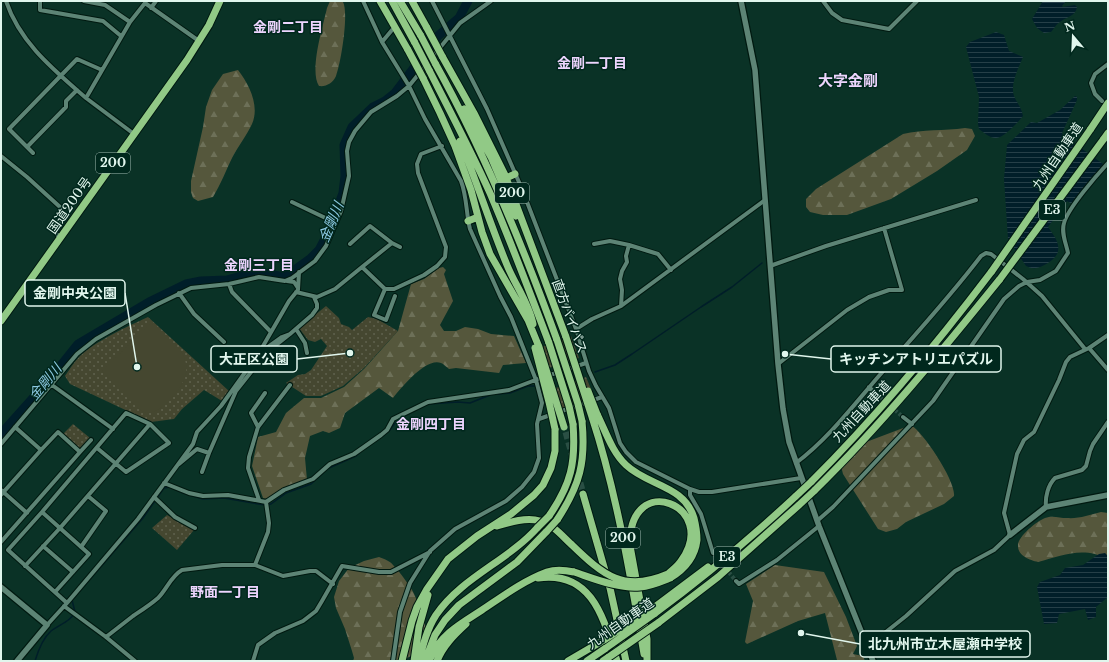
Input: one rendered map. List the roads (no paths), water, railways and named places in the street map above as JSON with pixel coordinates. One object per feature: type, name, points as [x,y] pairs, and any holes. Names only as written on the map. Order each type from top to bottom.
[{"type":"highway","name":"国道200号","points":[[1,321],[199,41],[209,25],[220,1]]},
{"type":"highway","points":[[380,1],[408,50],[455,146],[471,190],[485,242],[500,280],[537,347],[565,429]]},
{"type":"highway","points":[[392,1],[457,124],[489,192],[549,343],[570,406],[575,442],[574,464],[569,480],[560,500],[549,516],[530,537],[468,581],[448,599],[426,634],[419,661]]},
{"type":"highway","points":[[400,1],[446,83],[490,174],[518,240],[557,340],[578,404],[582,420],[584,442],[578,482],[569,501],[557,520],[517,562],[459,605],[445,620],[435,635],[425,661]]},
{"type":"highway","name":"直方バイパス","points":[[412,1],[475,115],[506,178],[594,415]]},
{"type":"highway","points":[[446,83],[468,116],[491,157],[538,263]]},
{"type":"highway","points":[[402,661],[417,607],[427,589],[448,559],[477,536],[512,514],[534,495],[543,485],[551,468],[555,451],[555,429],[532,320],[528,308],[507,266],[470,164],[446,110],[437,85]]},
{"type":"highway","name":"九州自動車道","points":[[587,661],[753,535],[811,482],[860,431],[905,381],[992,271],[1090,130],[1105,102]]},
{"type":"highway","name":"九州自動車道","points":[[606,659],[658,623],[718,576],[814,491],[866,437],[912,387],[1000,279],[1108,133]]},
{"type":"highway","points":[[506,178],[515,174]]},
{"type":"highway","points":[[468,220],[478,217]]},
{"type":"highway","points":[[493,261],[528,320],[536,338]]},
{"type":"highway","points":[[429,661],[438,644],[450,631],[527,581],[547,572],[555,570],[574,572],[595,579],[629,587],[640,587],[656,584],[684,568],[691,558],[696,546],[697,534],[689,505],[675,492],[633,471],[625,464],[612,446],[594,415]]},
{"type":"highway","name":"200","points":[[594,415],[617,509],[646,661]]},
{"type":"highway","name":"200","points":[[583,494],[610,588],[626,661]]},
{"type":"highway","points":[[477,536],[495,527],[513,522],[540,521],[556,530],[597,568],[610,576],[623,580],[639,582],[654,580],[669,576],[681,562],[687,550],[690,538],[690,529],[685,514],[678,507],[668,502],[659,501],[640,510],[632,522],[630,546],[647,639],[646,661]]},
{"type":"highway","points":[[527,581],[539,578],[557,577],[580,586],[598,606],[617,661]]},
{"type":"highway","points":[[414,661],[419,627],[425,602],[435,579]]},
{"type":"highway","points":[[437,661],[441,652],[459,630],[483,609]]},
{"type":"highway","points":[[568,661],[653,612]]},
{"type":"street","points":[[6,1],[16,24],[24,38],[33,49],[60,76],[86,98],[134,134]]},
{"type":"street","points":[[40,1],[40,10],[103,21],[122,36]]},
{"type":"street","points":[[84,1],[105,5],[130,22]]},
{"type":"street","points":[[151,8],[156,1]]},
{"type":"street","points":[[253,661],[258,645],[275,633],[303,621],[316,610],[333,584],[342,566],[379,572],[391,572],[430,551],[456,529],[506,501],[522,487],[534,472],[539,458],[537,424],[542,403],[536,380],[511,317],[470,230],[465,191],[442,146],[425,119],[409,86],[382,42],[363,1]]},
{"type":"street","points":[[432,1],[487,109],[515,174],[576,329],[586,363],[602,397],[609,408],[620,443],[626,452],[636,462],[699,492],[712,492],[801,478]]},
{"type":"street","points":[[285,281],[292,278],[315,261],[326,246],[341,211],[349,176],[347,151],[348,142],[355,131],[371,112],[397,96],[409,86],[460,23],[491,1]]},
{"type":"street","points":[[740,1],[755,70],[778,364],[783,409],[789,442],[818,523],[873,661]]},
{"type":"street","points":[[823,1],[832,13],[842,20],[889,29],[917,1]]},
{"type":"street","points":[[86,98],[130,22],[145,2],[151,8],[199,41]]},
{"type":"street","points":[[382,42],[392,30]]},
{"type":"street","points":[[33,153],[9,128],[77,59],[102,70]]},
{"type":"street","points":[[1105,102],[1095,94],[1090,83],[1095,74],[1108,64]]},
{"type":"street","points":[[27,147],[66,107],[66,101],[77,90]]},
{"type":"street","points":[[362,267],[385,289],[394,289],[424,275],[437,266],[445,257],[446,247],[416,164],[421,154],[442,146]]},
{"type":"street","points":[[1,156],[60,207],[63,218],[56,229],[56,233],[60,238]]},
{"type":"street","points":[[736,581],[739,584],[777,560],[818,523],[912,424],[933,401],[1004,299],[1012,290],[1027,282],[1040,280],[1056,271],[1063,263],[1068,253],[1063,231],[1068,213],[1108,163]]},
{"type":"street","points":[[576,329],[592,319],[621,306],[765,200]]},
{"type":"street","points":[[770,266],[884,228],[976,200]]},
{"type":"street","points":[[292,202],[336,224]]},
{"type":"street","points":[[350,244],[370,226],[392,243],[400,247]]},
{"type":"street","points":[[778,364],[848,310],[868,297],[888,290],[902,290],[884,228]]},
{"type":"street","points":[[594,244],[610,241],[658,254],[671,270]]},
{"type":"street","points":[[314,297],[335,289],[392,243]]},
{"type":"street","points":[[621,306],[622,290],[620,279],[627,262],[626,256],[629,245]]},
{"type":"street","points":[[796,463],[810,452],[870,387],[986,253],[991,254],[1027,282],[1042,296],[1108,370]]},
{"type":"street","points":[[267,278],[268,272]]},
{"type":"street","points":[[17,661],[46,625],[116,547],[193,444],[197,432],[221,406],[259,353],[297,290],[299,272]]},
{"type":"street","points":[[1,444],[77,354],[86,346],[179,293],[191,288],[229,284],[253,277],[294,282],[297,290]]},
{"type":"street","points":[[229,284],[232,292],[271,332]]},
{"type":"street","points":[[385,289],[374,315],[386,320],[396,296]]},
{"type":"street","points":[[202,472],[236,392],[266,354],[312,315],[317,308],[314,297],[297,290]]},
{"type":"street","points":[[179,293],[194,314],[224,342]]},
{"type":"street","points":[[296,329],[305,343],[307,353]]},
{"type":"street","points":[[259,353],[282,337],[290,334]]},
{"type":"street","points":[[1010,534],[1004,513],[1017,454],[1024,440],[1034,432],[1066,362],[1070,357],[1108,335]]},
{"type":"street","points":[[266,502],[284,490],[313,479],[330,464],[354,454],[384,432],[393,419],[428,402],[509,390],[586,363]]},
{"type":"street","points":[[52,384],[113,429]]},
{"type":"street","points":[[260,500],[248,468],[248,463],[258,427],[290,385]]},
{"type":"street","points":[[870,387],[876,394]]},
{"type":"street","points":[[258,427],[251,413],[265,393]]},
{"type":"street","points":[[539,419],[602,397]]},
{"type":"street","points":[[97,448],[126,472],[169,443],[150,424],[126,412],[97,448],[8,550],[55,592],[74,614],[106,637],[135,661]]},
{"type":"street","points":[[903,417],[912,424]]},
{"type":"street","points":[[1046,508],[1045,500],[1052,480],[1082,470],[1086,466],[1093,444],[1108,422]]},
{"type":"street","points":[[25,566],[150,424]]},
{"type":"street","points":[[15,427],[41,450]]},
{"type":"street","points":[[27,513],[2,492],[58,432],[80,452]]},
{"type":"street","points":[[1,542],[91,440]]},
{"type":"street","points":[[177,465],[183,462],[197,449],[209,453]]},
{"type":"street","points":[[164,483],[189,493],[203,496],[228,495],[266,502]]},
{"type":"street","points":[[690,489],[690,495],[701,514],[713,553]]},
{"type":"street","points":[[867,647],[906,616],[955,571],[994,550],[1010,534],[1046,508],[1108,495]]},
{"type":"street","points":[[81,548],[106,512],[88,496]]},
{"type":"street","points":[[154,497],[175,517],[195,528]]},
{"type":"street","points":[[255,565],[270,523],[266,502]]},
{"type":"street","points":[[42,512],[89,554],[55,592]]},
{"type":"street","points":[[43,546],[73,572]]},
{"type":"street","points":[[393,661],[400,612],[410,583],[430,551]]},
{"type":"street","points":[[106,637],[133,616],[144,610],[159,597],[170,581],[178,572],[182,570],[222,565],[255,565],[284,576],[316,571],[333,584]]},
{"type":"street","points":[[1,587],[46,625]]},
{"type":"water","points":[[1043,1],[1066,1],[1062,6],[1063,7],[1075,5],[1077,7],[1073,14],[1056,25],[1051,32],[1044,33],[1037,28],[1032,19]]},
{"type":"water","points":[[996,32],[1004,35],[1009,51],[1023,57],[1015,76],[1013,91],[1023,116],[1007,133],[994,138],[985,134],[979,129],[979,97],[966,47],[970,42]]},
{"type":"water","points":[[1075,96],[1077,97],[1077,100],[1062,133],[1067,142],[1074,143],[1103,164],[1072,204],[1067,201],[1048,227],[1058,244],[1058,251],[1055,257],[1042,266],[1032,268],[1026,266],[1008,239],[1004,179],[1007,145],[1031,122],[1037,123],[1060,110]]},
{"type":"water","points":[[1105,553],[1108,556],[1108,597],[1096,607],[1096,617],[1088,620],[1085,609],[1059,614],[1057,623],[1044,624],[1037,587],[1040,582],[1060,575],[1065,568],[1083,565],[1099,554]]},
{"type":"waterway","name":"金剛川","points":[[1,434],[50,379],[78,344],[149,302],[186,284],[201,281],[227,280],[255,272],[285,277],[310,259],[319,250],[329,231],[343,193],[345,176],[344,145],[352,127],[373,107],[385,101],[395,93],[438,36],[459,18],[468,1]]},
{"type":"waterway","points":[[595,372],[615,365],[632,354],[732,287],[762,263]]},
{"type":"waterway","points":[[498,394],[510,393],[528,386],[535,386]]},
{"type":"waterway","points":[[378,439],[389,431],[398,419],[428,404],[458,402],[470,403],[490,395]]},
{"type":"waterway","points":[[329,468],[356,456],[365,448]]},
{"type":"waterway","points":[[35,661],[41,645],[48,634],[68,621],[75,612],[72,600],[143,518],[164,488],[170,487],[203,499],[224,498],[265,505],[271,504],[286,493],[311,484],[323,473]]},
{"type":"tunnel","points":[[876,394],[903,417]]},
{"type":"tunnel","points":[[566,432],[583,494]]},
{"type":"tunnel","points":[[713,553],[736,581]]},
{"type":"place","name":"大正区公園","points":[[350,353]]},
{"type":"place","name":"キッチンアトリエパズル","points":[[785,354]]},
{"type":"place","name":"金剛中央公園","points":[[137,367]]},
{"type":"place","name":"北九州市立木屋瀬中学校","points":[[801,633]]},
{"type":"district","name":"金剛二丁目","points":[[288,27]]},
{"type":"district","name":"金剛一丁目","points":[[592,63]]},
{"type":"district","name":"大字金剛","points":[[848,81]]},
{"type":"district","name":"金剛三丁目","points":[[259,265]]},
{"type":"district","name":"金剛四丁目","points":[[431,424]]},
{"type":"district","name":"野面一丁目","points":[[225,592]]}]
